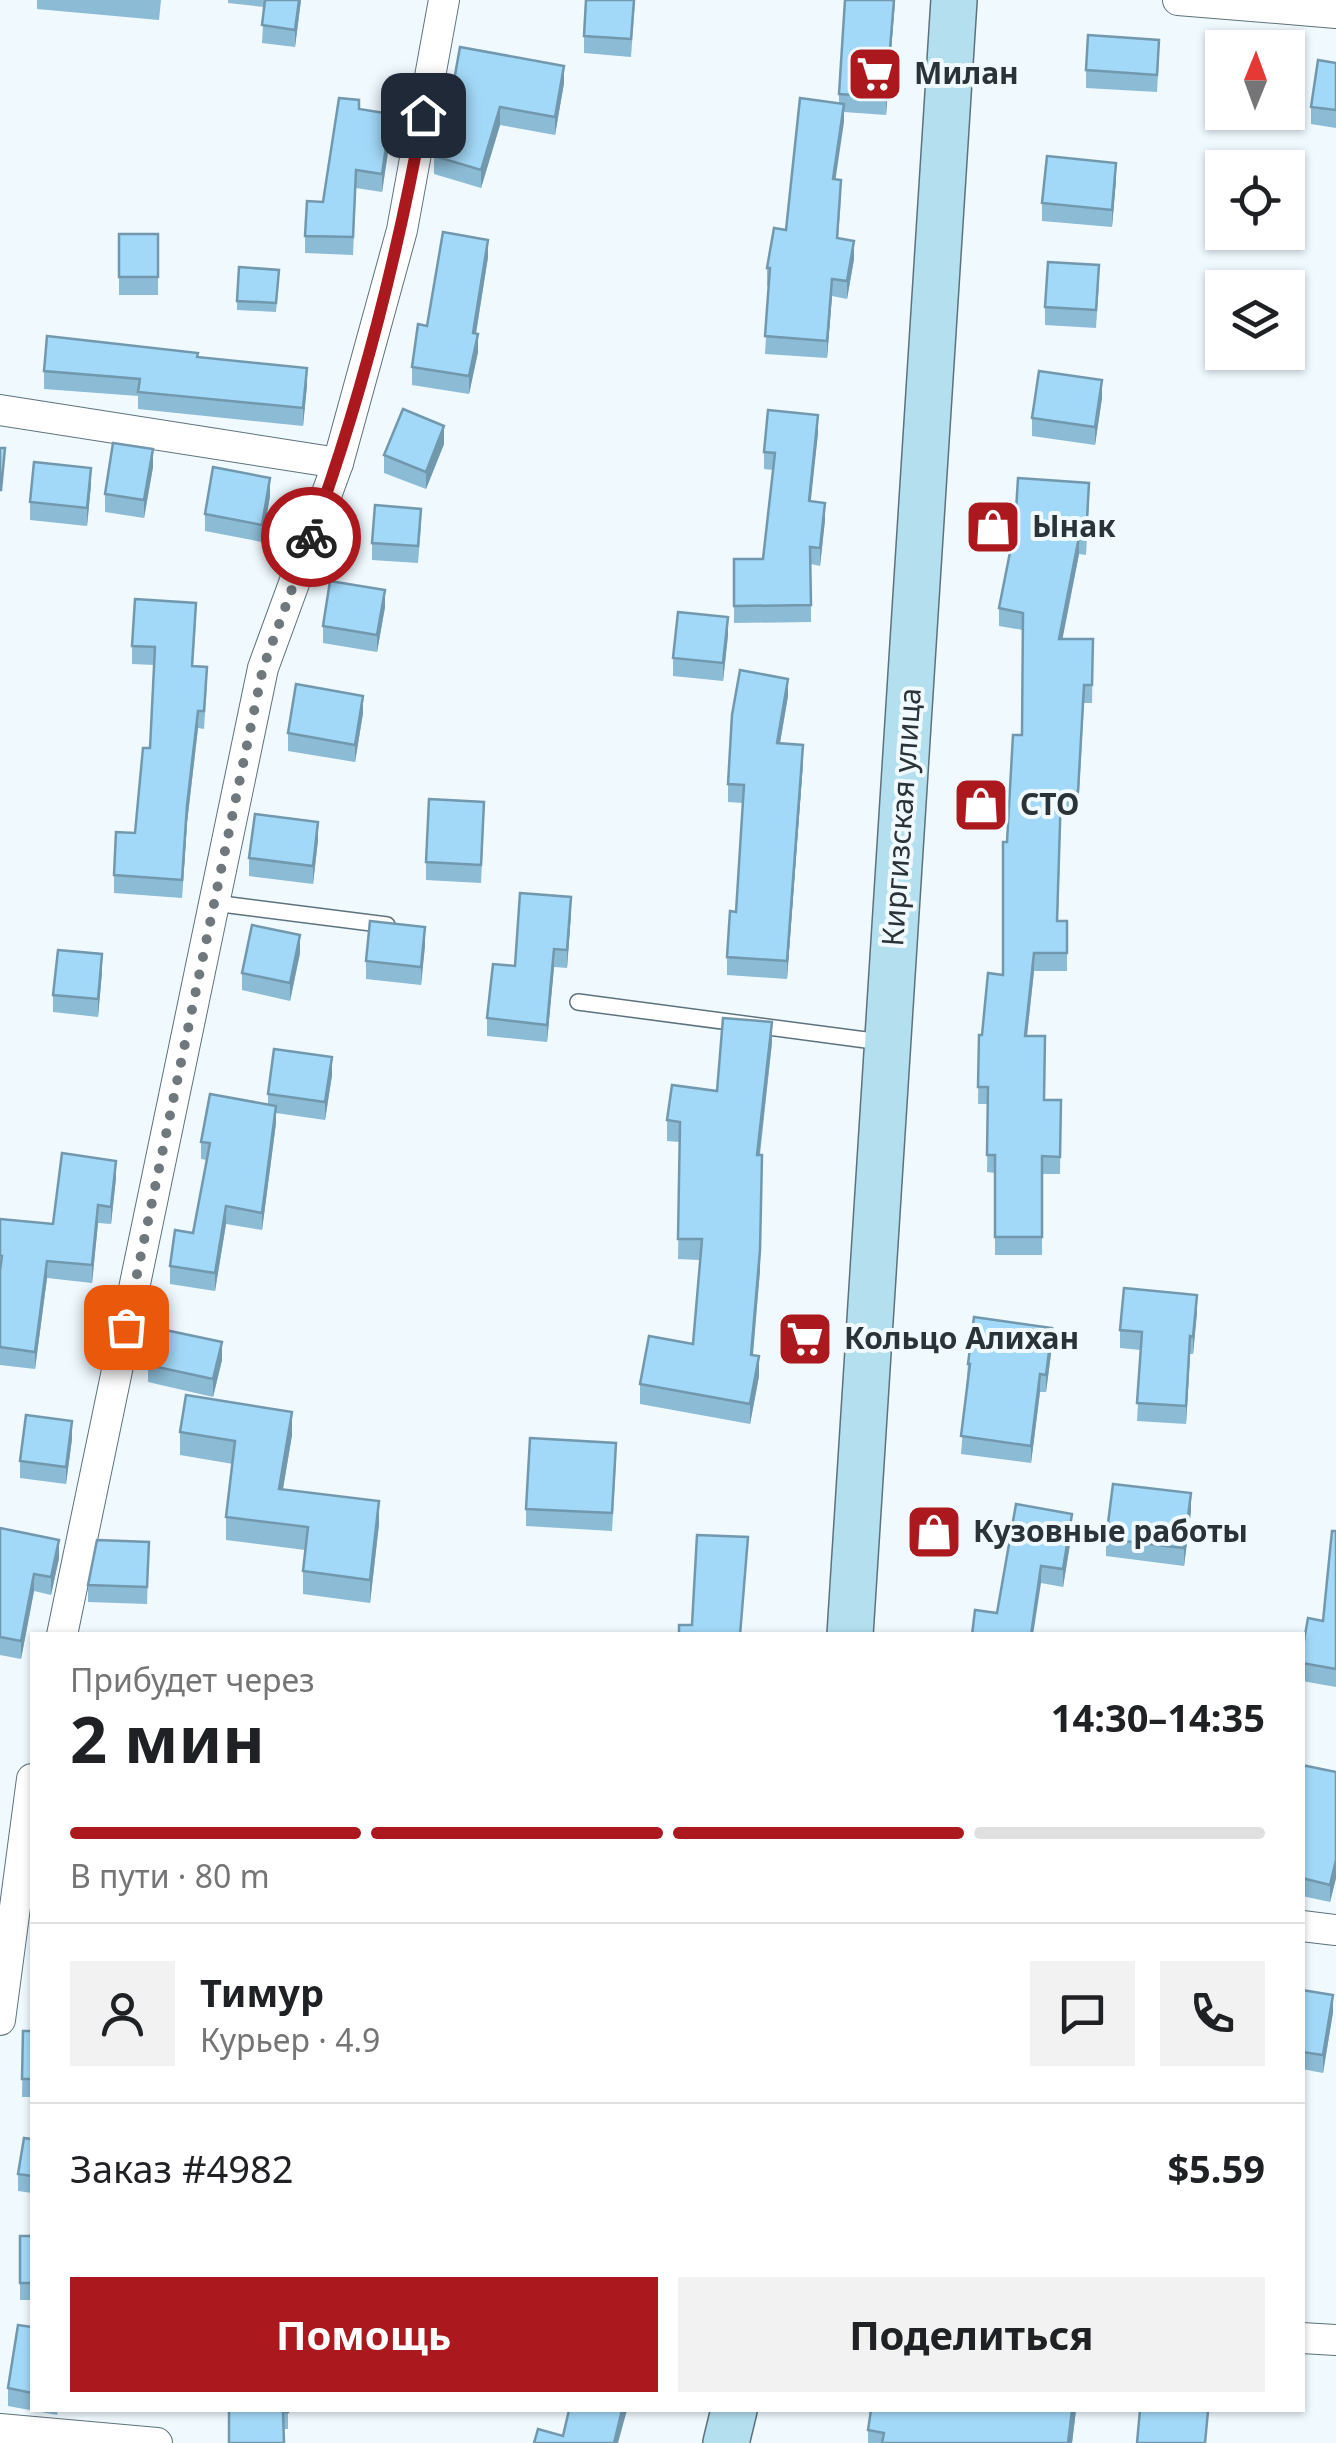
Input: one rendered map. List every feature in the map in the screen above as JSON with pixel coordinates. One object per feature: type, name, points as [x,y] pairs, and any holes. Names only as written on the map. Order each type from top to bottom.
[{"type":"main road","name":"Киргизская улица","points":[[850,1632],[954,0]]},
{"type":"main road","points":[[726,2443],[734,2412]]},
{"type":"street","points":[[63,1632],[263,668],[338,463],[402,230],[444,0]]},
{"type":"street","points":[[1178,0],[1336,13]]},
{"type":"street","points":[[0,410],[338,463]]},
{"type":"street","points":[[0,2020],[23,1802]]},
{"type":"street","points":[[1305,1926],[1336,1930]]},
{"type":"street","points":[[1305,2338],[1336,2340]]},
{"type":"street","points":[[0,2428],[157,2443]]},
{"type":"lane","points":[[214,903],[406,927]]},
{"type":"lane","points":[[578,1002],[888,1042]]},
{"type":"building","points":[[265,0],[299,0],[295,30],[262,25]]},
{"type":"building","points":[[586,0],[634,0],[631,39],[584,36]]},
{"type":"building","points":[[845,0],[894,0],[886,97],[839,94]]},
{"type":"building","points":[[1088,35],[1159,40],[1157,75],[1086,70]]},
{"type":"building","points":[[460,47],[564,66],[555,117],[500,107],[481,170],[434,156],[450,103]]},
{"type":"building","points":[[1318,60],[1336,63],[1336,110],[1311,107]]},
{"type":"building","points":[[339,98],[359,100],[359,109],[391,114],[382,174],[356,170],[353,237],[305,236],[307,201],[323,202]]},
{"type":"building","points":[[800,98],[844,104],[833,179],[841,180],[837,238],[854,241],[847,281],[832,279],[827,341],[765,336],[767,268],[774,228],[786,230]]},
{"type":"building","points":[[1047,156],[1116,163],[1112,210],[1042,203]]},
{"type":"building","points":[[443,232],[488,240],[473,333],[478,334],[469,376],[412,367],[418,324],[427,326]]},
{"type":"building","points":[[119,234],[158,234],[158,277],[119,277]]},
{"type":"building","points":[[1048,262],[1099,265],[1096,310],[1045,307]]},
{"type":"building","points":[[239,267],[279,270],[276,303],[237,301]]},
{"type":"building","points":[[47,336],[307,368],[303,408],[138,392],[140,379],[44,371]]},
{"type":"building","points":[[1039,371],[1102,380],[1095,427],[1032,418]]},
{"type":"building","points":[[403,409],[444,426],[426,472],[384,455]]},
{"type":"building","points":[[768,410],[818,415],[809,501],[825,503],[820,548],[810,547],[811,605],[734,606],[734,559],[763,559],[775,453],[764,452]]},
{"type":"building","points":[[113,443],[153,449],[144,500],[105,494]]},
{"type":"building","points":[[0,448],[5,448],[1,490],[0,490]]},
{"type":"building","points":[[34,462],[91,468],[87,508],[30,502]]},
{"type":"building","points":[[213,467],[270,478],[262,525],[205,514]]},
{"type":"building","points":[[1018,478],[1089,483],[1086,537],[1079,537],[1059,639],[1093,639],[1092,685],[1084,685],[1078,792],[1061,792],[1057,921],[1067,921],[1067,953],[1034,953],[1025,1036],[1045,1036],[1044,1100],[1061,1100],[1060,1157],[1042,1156],[1042,1237],[995,1237],[995,1155],[987,1155],[988,1087],[978,1087],[979,1035],[988,973],[1003,975],[1003,842],[1007,842],[1013,735],[1022,735],[1023,613],[999,608],[1015,527]]},
{"type":"building","points":[[375,505],[421,509],[418,546],[372,543]]},
{"type":"building","points":[[330,581],[385,590],[377,635],[323,626]]},
{"type":"building","points":[[135,599],[196,603],[192,666],[207,667],[204,711],[198,711],[182,880],[114,875],[116,832],[135,833],[143,748],[150,748],[155,647],[132,646]]},
{"type":"building","points":[[678,612],[728,617],[723,663],[673,658]]},
{"type":"building","points":[[740,670],[788,679],[777,743],[803,745],[787,961],[727,957],[730,911],[736,912],[744,785],[728,784],[732,715]]},
{"type":"building","points":[[296,684],[363,696],[355,745],[288,733]]},
{"type":"building","points":[[429,799],[484,802],[481,865],[426,862]]},
{"type":"building","points":[[255,814],[318,822],[313,866],[249,858]]},
{"type":"building","points":[[520,893],[571,897],[567,950],[554,949],[547,1025],[487,1018],[493,964],[515,966]]},
{"type":"building","points":[[370,921],[425,927],[421,967],[366,961]]},
{"type":"building","points":[[252,925],[300,935],[290,983],[242,973]]},
{"type":"building","points":[[58,950],[102,954],[98,999],[53,995]]},
{"type":"building","points":[[723,1018],[772,1022],[757,1155],[762,1155],[760,1250],[751,1355],[759,1356],[750,1404],[640,1384],[649,1336],[693,1344],[702,1239],[678,1239],[680,1122],[667,1120],[672,1085],[717,1091]]},
{"type":"building","points":[[274,1049],[332,1057],[325,1102],[268,1094]]},
{"type":"building","points":[[210,1094],[276,1106],[262,1213],[226,1206],[215,1273],[170,1266],[175,1230],[193,1233],[210,1143],[201,1142]]},
{"type":"building","points":[[62,1153],[116,1161],[111,1207],[98,1205],[92,1265],[47,1261],[35,1352],[0,1347],[0,1219],[53,1224]]},
{"type":"building","points":[[1124,1288],[1197,1295],[1186,1406],[1137,1403],[1142,1332],[1120,1330]]},
{"type":"building","points":[[974,1317],[1052,1328],[1046,1375],[1040,1374],[1031,1446],[961,1436]]},
{"type":"building","points":[[156,1328],[222,1342],[213,1379],[148,1365]]},
{"type":"building","points":[[186,1395],[292,1412],[279,1489],[379,1501],[370,1580],[303,1571],[308,1527],[226,1517],[235,1441],[180,1432]]},
{"type":"building","points":[[26,1415],[72,1421],[66,1467],[20,1461]]},
{"type":"building","points":[[530,1438],[616,1443],[612,1513],[526,1509]]},
{"type":"building","points":[[1113,1484],[1191,1493],[1184,1548],[1106,1539]]},
{"type":"building","points":[[1016,1504],[1072,1514],[1063,1569],[1041,1566],[1031,1632],[972,1632],[975,1610],[997,1613]]},
{"type":"building","points":[[0,1528],[59,1540],[51,1577],[34,1574],[21,1641],[0,1637]]},
{"type":"building","points":[[1332,1531],[1336,1531],[1336,1669],[1305,1664],[1308,1618],[1323,1621]]},
{"type":"building","points":[[697,1535],[748,1537],[740,1632],[679,1632],[679,1625],[692,1625]]},
{"type":"building","points":[[97,1540],[149,1542],[147,1587],[88,1585]]},
{"type":"building","points":[[1305,1766],[1336,1772],[1336,1860],[1330,1885],[1305,1879]]},
{"type":"building","points":[[1305,1990],[1333,1995],[1323,2055],[1305,2052]]},
{"type":"building","points":[[23,2031],[30,2031],[30,2079],[22,2079]]},
{"type":"building","points":[[24,2138],[30,2139],[30,2176],[18,2174]]},
{"type":"building","points":[[20,2236],[30,2236],[30,2283],[20,2283]]},
{"type":"building","points":[[18,2325],[30,2327],[30,2393],[8,2388]]},
{"type":"building","points":[[229,2412],[283,2412],[284,2443],[229,2443]]},
{"type":"building","points":[[569,2412],[622,2412],[614,2443],[534,2443],[538,2429],[563,2436]]},
{"type":"building","points":[[871,2412],[1072,2412],[1068,2443],[882,2443],[884,2433],[868,2430]]},
{"type":"building","points":[[1140,2412],[1208,2412],[1205,2443],[1137,2443]]},
{"type":"way so far","points":[[126,1327],[263,668],[311,537]]},
{"type":"place","name":"Милан","points":[[875,74]]},
{"type":"place","name":"Ынак","points":[[993,527]]},
{"type":"place","name":"СТО","points":[[981,805]]},
{"type":"place","name":"Кольцо Алихан","points":[[805,1339]]},
{"type":"place","name":"Кузовные работы","points":[[934,1532]]},
{"type":"route","points":[[311,537],[338,463],[402,230],[423,115]]}]
